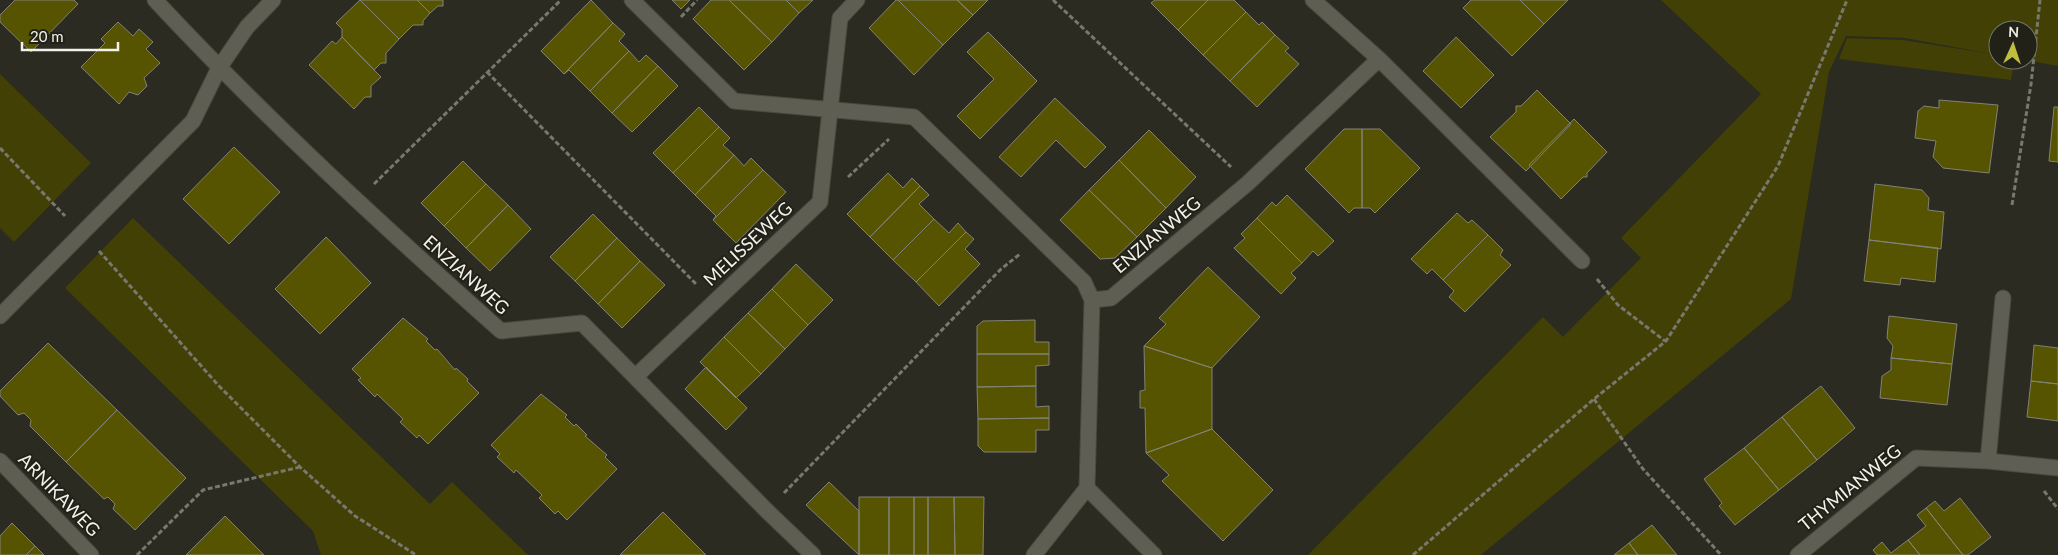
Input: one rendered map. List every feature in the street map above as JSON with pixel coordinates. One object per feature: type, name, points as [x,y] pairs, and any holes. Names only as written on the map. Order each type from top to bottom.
[{"type":"street","name":"ENZIANWEG","points":[[155,0],[219,68],[356,202],[501,331],[582,323],[767,511],[813,555]]},
{"type":"street","points":[[0,316],[193,121],[219,68],[247,27],[273,0]]},
{"type":"street","points":[[632,0],[734,101],[914,117],[1038,240],[1084,282],[1092,300],[1087,488],[1034,555]]},
{"type":"street","name":"MELISSEWEG","points":[[635,377],[820,202],[840,18],[857,0]]},
{"type":"street","points":[[1313,0],[1380,60],[1582,260]]},
{"type":"street","name":"ENZIANWEG","points":[[1092,300],[1111,298],[1248,183],[1380,60]]},
{"type":"street","points":[[1988,461],[2002,298]]},
{"type":"street","name":"THYMIANWEG","points":[[1798,555],[1916,458],[1988,461],[2058,468]]},
{"type":"street","name":"ARNIKAWEG","points":[[0,461],[91,555]]},
{"type":"street","points":[[1087,488],[1154,555]]},
{"type":"path","points":[[356,202],[560,0]]},
{"type":"path","points":[[1052,0],[1248,183]]},
{"type":"path","points":[[1413,555],[1594,399],[1666,341],[1778,166],[1847,0]]},
{"type":"path","points":[[2012,205],[2031,84],[2040,0]]},
{"type":"path","points":[[487,72],[714,302]]},
{"type":"path","points":[[820,202],[914,117]]},
{"type":"path","points":[[0,148],[82,232],[219,386],[300,467],[355,516],[416,555]]},
{"type":"path","points":[[767,511],[1001,269],[1038,240]]},
{"type":"path","points":[[1582,260],[1618,306],[1666,341]]},
{"type":"path","points":[[1594,399],[1643,469],[1721,555]]},
{"type":"path","points":[[137,555],[203,490],[300,467]]},
{"type":"shaded area","points":[[1661,0],[2058,0],[2058,66],[2038,62],[2038,20],[1988,20],[1988,53],[1905,38],[1846,36],[1829,72],[1791,299],[1481,555],[1308,555],[1543,317],[1563,337],[1641,258],[1621,238],[1761,94]]},
{"type":"shaded area","points":[[1847,38],[1903,40],[1988,53],[1988,70],[2012,70],[2011,80],[1839,59]]},
{"type":"shaded area","points":[[0,74],[91,163],[14,242],[0,228]]},
{"type":"shaded area","points":[[133,218],[430,504],[452,482],[528,555],[321,555],[313,531],[65,288]]},
{"type":"building","points":[[15,0],[74,0],[78,4],[31,52],[0,22],[0,15]]},
{"type":"building","points":[[360,0],[417,0],[430,13],[423,21],[423,25],[413,25],[399,39]]},
{"type":"building","points":[[360,0],[399,39],[386,53],[386,63],[381,63],[374,70],[342,37],[342,29],[336,23]]},
{"type":"building","points":[[417,0],[443,0],[443,6],[438,6],[430,13]]},
{"type":"building","points":[[591,0],[613,23],[564,74],[541,51]]},
{"type":"building","points":[[672,0],[690,0],[681,9]]},
{"type":"building","points":[[711,0],[729,0],[772,42],[744,70],[693,19]]},
{"type":"building","points":[[729,0],[786,0],[799,13],[772,42]]},
{"type":"building","points":[[786,0],[813,0],[799,13]]},
{"type":"building","points":[[896,0],[943,45],[914,75],[869,28]]},
{"type":"building","points":[[898,0],[957,0],[973,15],[943,45]]},
{"type":"building","points":[[957,0],[988,0],[973,15]]},
{"type":"building","points":[[1155,0],[1208,0],[1178,30],[1151,3]]},
{"type":"building","points":[[1208,0],[1234,0],[1246,12],[1203,55],[1178,30]]},
{"type":"building","points":[[1471,0],[1520,0],[1544,24],[1512,56],[1463,8]]},
{"type":"building","points":[[1520,0],[1568,0],[1544,24]]},
{"type":"building","points":[[1246,12],[1259,25],[1262,22],[1275,35],[1230,81],[1203,55]]},
{"type":"building","points":[[118,22],[133,36],[139,29],[153,42],[146,49],[160,63],[144,78],[147,86],[138,95],[129,92],[119,104],[81,67],[105,43],[101,39]]},
{"type":"building","points":[[613,23],[625,34],[619,41],[629,51],[590,91],[569,70],[564,74]]},
{"type":"building","points":[[988,32],[1037,81],[980,139],[957,116],[994,79],[967,52]]},
{"type":"building","points":[[1275,35],[1289,48],[1285,51],[1299,64],[1257,107],[1230,81]]},
{"type":"building","points":[[342,37],[381,77],[371,86],[371,97],[365,97],[354,109],[309,65],[332,41],[336,44]]},
{"type":"building","points":[[1456,37],[1494,75],[1461,108],[1423,71]]},
{"type":"building","points":[[629,51],[639,62],[646,55],[658,66],[612,113],[590,91]]},
{"type":"building","points":[[658,66],[678,86],[632,132],[612,113]]},
{"type":"building","points":[[1537,90],[1571,124],[1526,171],[1490,137],[1516,112],[1516,106],[1521,106]]},
{"type":"building","points":[[1055,98],[1106,147],[1085,168],[1056,140],[1021,177],[999,157]]},
{"type":"building","points":[[1939,100],[1998,105],[1989,173],[1943,168],[1933,157],[1936,141],[1915,138],[1918,111],[1924,106],[1939,108]]},
{"type":"building","points":[[699,107],[719,127],[673,173],[653,153]]},
{"type":"building","points":[[2054,107],[2058,107],[2058,162],[2049,161]]},
{"type":"building","points":[[1574,119],[1607,152],[1587,173],[1587,177],[1583,177],[1561,199],[1529,165]]},
{"type":"building","points":[[719,127],[730,138],[723,145],[734,155],[695,195],[673,173]]},
{"type":"building","points":[[1344,129],[1362,129],[1362,208],[1354,208],[1349,213],[1305,169]]},
{"type":"building","points":[[1362,129],[1380,129],[1420,168],[1375,213],[1370,208],[1362,208]]},
{"type":"building","points":[[1149,130],[1196,177],[1166,208],[1119,160]]},
{"type":"building","points":[[234,147],[280,192],[229,244],[183,199]]},
{"type":"building","points":[[734,155],[744,166],[751,158],[763,170],[713,220],[716,216],[695,195]]},
{"type":"building","points":[[1119,160],[1166,208],[1137,237],[1089,190]]},
{"type":"building","points":[[463,161],[486,184],[444,226],[421,203]]},
{"type":"building","points":[[763,170],[786,192],[736,243],[713,220]]},
{"type":"building","points":[[888,173],[903,188],[912,178],[920,186],[870,237],[847,214]]},
{"type":"building","points":[[486,184],[508,205],[466,248],[444,226]]},
{"type":"building","points":[[1875,184],[1922,190],[1929,198],[1928,210],[1944,212],[1941,249],[1869,240]]},
{"type":"building","points":[[920,186],[929,195],[919,204],[934,219],[893,260],[870,237]]},
{"type":"building","points":[[1089,190],[1137,237],[1115,258],[1100,259],[1060,220]]},
{"type":"building","points":[[1287,195],[1334,241],[1318,256],[1313,251],[1302,263],[1257,218],[1272,202],[1276,206]]},
{"type":"building","points":[[508,205],[531,229],[490,271],[466,248]]},
{"type":"building","points":[[1457,213],[1468,223],[1472,220],[1488,235],[1443,280],[1432,269],[1427,274],[1411,259]]},
{"type":"building","points":[[593,214],[617,238],[575,281],[550,257]]},
{"type":"building","points":[[1257,218],[1302,263],[1291,273],[1296,278],[1281,294],[1234,248],[1245,238],[1241,234]]},
{"type":"building","points":[[934,219],[949,233],[958,223],[966,232],[916,282],[893,260]]},
{"type":"building","points":[[966,232],[974,239],[965,249],[980,264],[939,306],[916,282]]},
{"type":"building","points":[[1488,235],[1503,250],[1500,255],[1511,265],[1465,312],[1449,297],[1454,291],[1443,280]]},
{"type":"building","points":[[326,237],[371,283],[320,334],[275,289]]},
{"type":"building","points":[[617,238],[640,261],[598,304],[575,281]]},
{"type":"building","points":[[1869,240],[1938,248],[1935,282],[1901,278],[1900,285],[1864,281]]},
{"type":"building","points":[[640,261],[665,285],[622,328],[598,304]]},
{"type":"building","points":[[796,264],[833,300],[808,325],[772,289]]},
{"type":"building","points":[[1208,267],[1260,317],[1212,368],[1144,346],[1166,324],[1159,318]]},
{"type":"building","points":[[772,289],[808,325],[785,349],[748,313]]},
{"type":"building","points":[[748,313],[785,349],[761,374],[724,337]]},
{"type":"building","points":[[1889,316],[1957,324],[1952,364],[1891,358],[1893,346],[1887,338]]},
{"type":"building","points":[[403,318],[428,339],[426,341],[435,350],[437,349],[455,370],[456,368],[468,379],[467,381],[479,393],[428,444],[419,435],[417,438],[400,422],[403,419],[377,394],[375,397],[358,380],[361,378],[352,369]]},
{"type":"building","points":[[1035,320],[1035,342],[1049,342],[1049,354],[977,354],[977,326],[983,321]]},
{"type":"building","points":[[724,337],[761,374],[736,398],[700,362]]},
{"type":"building","points":[[48,343],[117,410],[66,462],[30,426],[31,420],[24,413],[18,415],[0,396],[0,391]]},
{"type":"building","points":[[2034,345],[2058,348],[2058,384],[2031,381]]},
{"type":"building","points":[[1144,346],[1212,368],[1212,429],[1146,453],[1145,408],[1140,408],[1140,391],[1145,390]]},
{"type":"building","points":[[977,354],[1049,354],[1049,365],[1036,366],[1036,386],[977,387]]},
{"type":"building","points":[[1891,358],[1952,364],[1947,405],[1880,398],[1882,376],[1891,370]]},
{"type":"building","points":[[706,367],[747,408],[726,430],[685,389]]},
{"type":"building","points":[[2031,381],[2058,384],[2058,421],[2027,417]]},
{"type":"building","points":[[1036,386],[1036,407],[1049,406],[1049,418],[978,419],[977,387]]},
{"type":"building","points":[[1821,386],[1855,428],[1817,460],[1782,417]]},
{"type":"building","points":[[541,394],[567,415],[565,417],[574,426],[576,424],[587,435],[585,436],[607,455],[605,457],[617,469],[567,520],[558,511],[555,514],[539,498],[542,495],[516,470],[514,473],[497,457],[500,454],[491,445]]},
{"type":"building","points":[[117,410],[186,478],[135,530],[113,509],[115,504],[108,497],[104,499],[66,462]]},
{"type":"building","points":[[1782,417],[1817,460],[1779,490],[1744,448]]},
{"type":"building","points":[[1049,418],[1049,430],[1036,430],[1036,452],[984,452],[978,446],[978,419]]},
{"type":"building","points":[[1212,429],[1273,490],[1223,541],[1162,481],[1169,475],[1146,453]]},
{"type":"building","points":[[1744,448],[1779,490],[1735,525],[1719,506],[1722,503],[1704,479]]},
{"type":"building","points":[[829,482],[859,511],[859,555],[806,505]]},
{"type":"building","points":[[859,497],[889,497],[889,555],[859,555]]},
{"type":"building","points":[[889,497],[914,497],[914,555],[889,555]]},
{"type":"building","points":[[914,497],[928,497],[928,555],[914,555]]},
{"type":"building","points":[[928,497],[954,497],[955,555],[928,555]]},
{"type":"building","points":[[954,497],[984,497],[983,555],[955,555]]},
{"type":"building","points":[[1960,498],[1991,537],[1968,555],[1963,555],[1926,508],[1935,501],[1944,511]]},
{"type":"building","points":[[1926,508],[1963,555],[1920,555],[1908,540],[1926,526],[1917,515]]},
{"type":"building","points":[[663,512],[706,555],[620,555]]},
{"type":"building","points":[[225,516],[264,555],[186,555]]},
{"type":"building","points":[[12,523],[35,546],[26,555],[0,555],[0,536]]},
{"type":"building","points":[[1652,525],[1677,555],[1638,555],[1629,543]]},
{"type":"building","points":[[1908,540],[1920,555],[1877,555],[1873,550],[1882,542],[1891,553]]},
{"type":"building","points":[[1629,543],[1638,555],[1614,555]]},
{"type":"building","points":[[35,546],[44,555],[26,555]]}]
